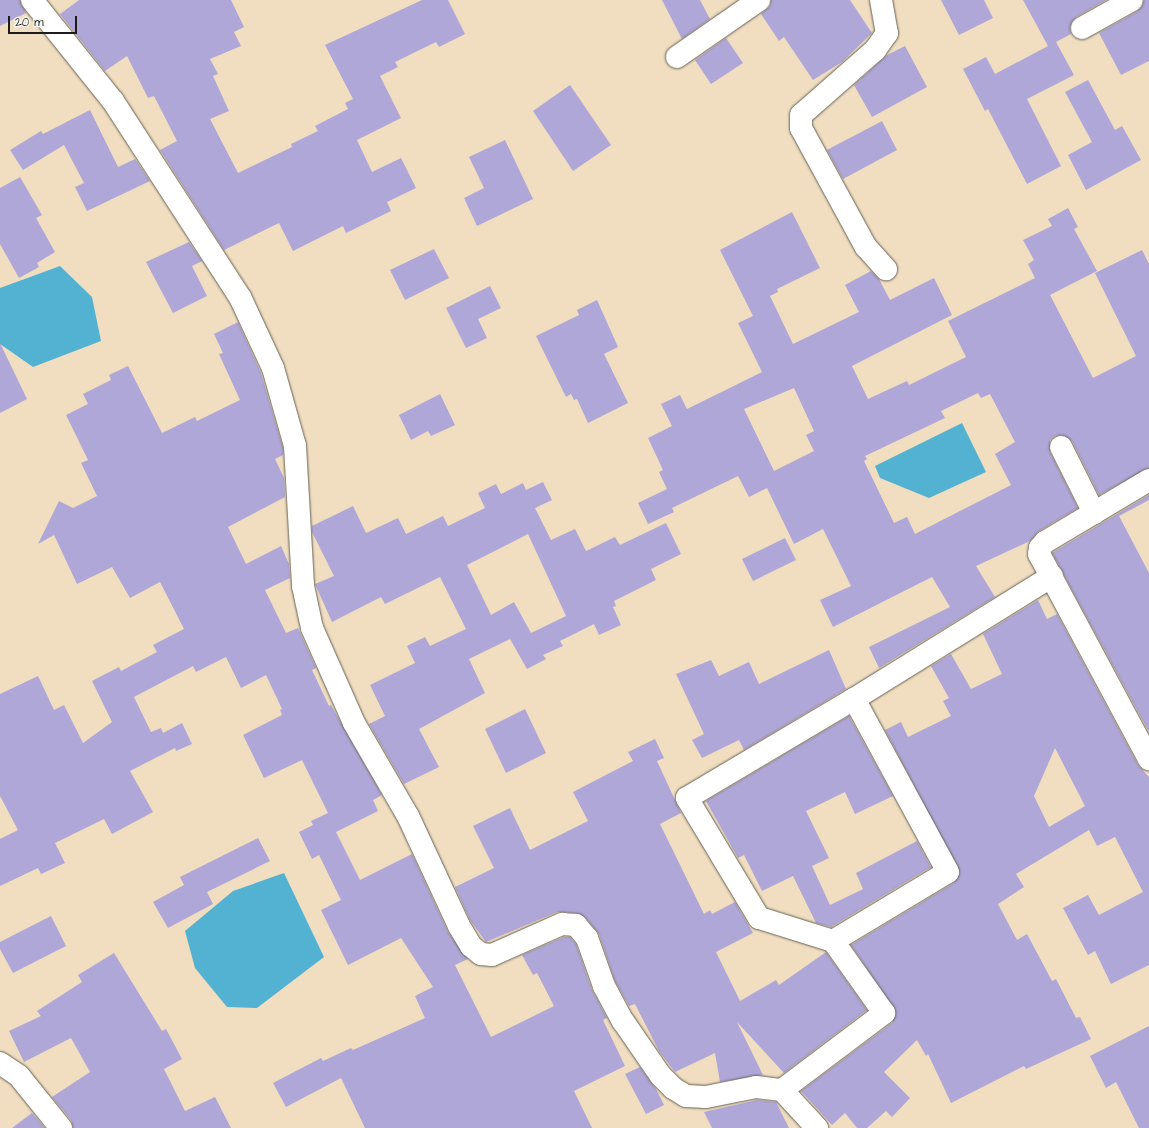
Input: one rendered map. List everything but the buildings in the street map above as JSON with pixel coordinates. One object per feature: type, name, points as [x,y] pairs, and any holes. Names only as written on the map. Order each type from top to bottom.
[{"type":"street","points":[[32,0],[113,101],[240,297],[273,368],[287,408],[295,446],[303,586],[312,628],[354,723],[408,816],[458,926],[471,946],[481,954],[492,955],[562,924],[576,925],[588,938],[604,986],[623,1021],[661,1076],[673,1088],[686,1096],[706,1097],[756,1087],[782,1090],[817,1128]]},
{"type":"street","points":[[677,57],[760,0]]},
{"type":"street","points":[[881,0],[887,33],[875,50],[801,115],[801,128],[866,247],[886,269]]},
{"type":"street","points":[[1082,28],[1132,0]]},
{"type":"street","points":[[1061,447],[1094,513]]},
{"type":"street","points":[[1149,480],[1045,542],[1040,548],[1040,554],[1149,759]]},
{"type":"street","points":[[782,1090],[884,1013],[833,941],[759,918],[687,798],[854,699],[1052,576]]},
{"type":"street","points":[[833,941],[948,872],[854,699]]},
{"type":"street","points":[[0,1063],[19,1076],[61,1128]]},
{"type":"water","points":[[60,266],[92,297],[101,341],[33,367],[0,344],[0,288]]},
{"type":"water","points":[[962,423],[986,472],[929,498],[880,478],[875,466]]},
{"type":"water","points":[[284,873],[324,957],[257,1008],[227,1007],[195,968],[185,931],[233,891]]}]
